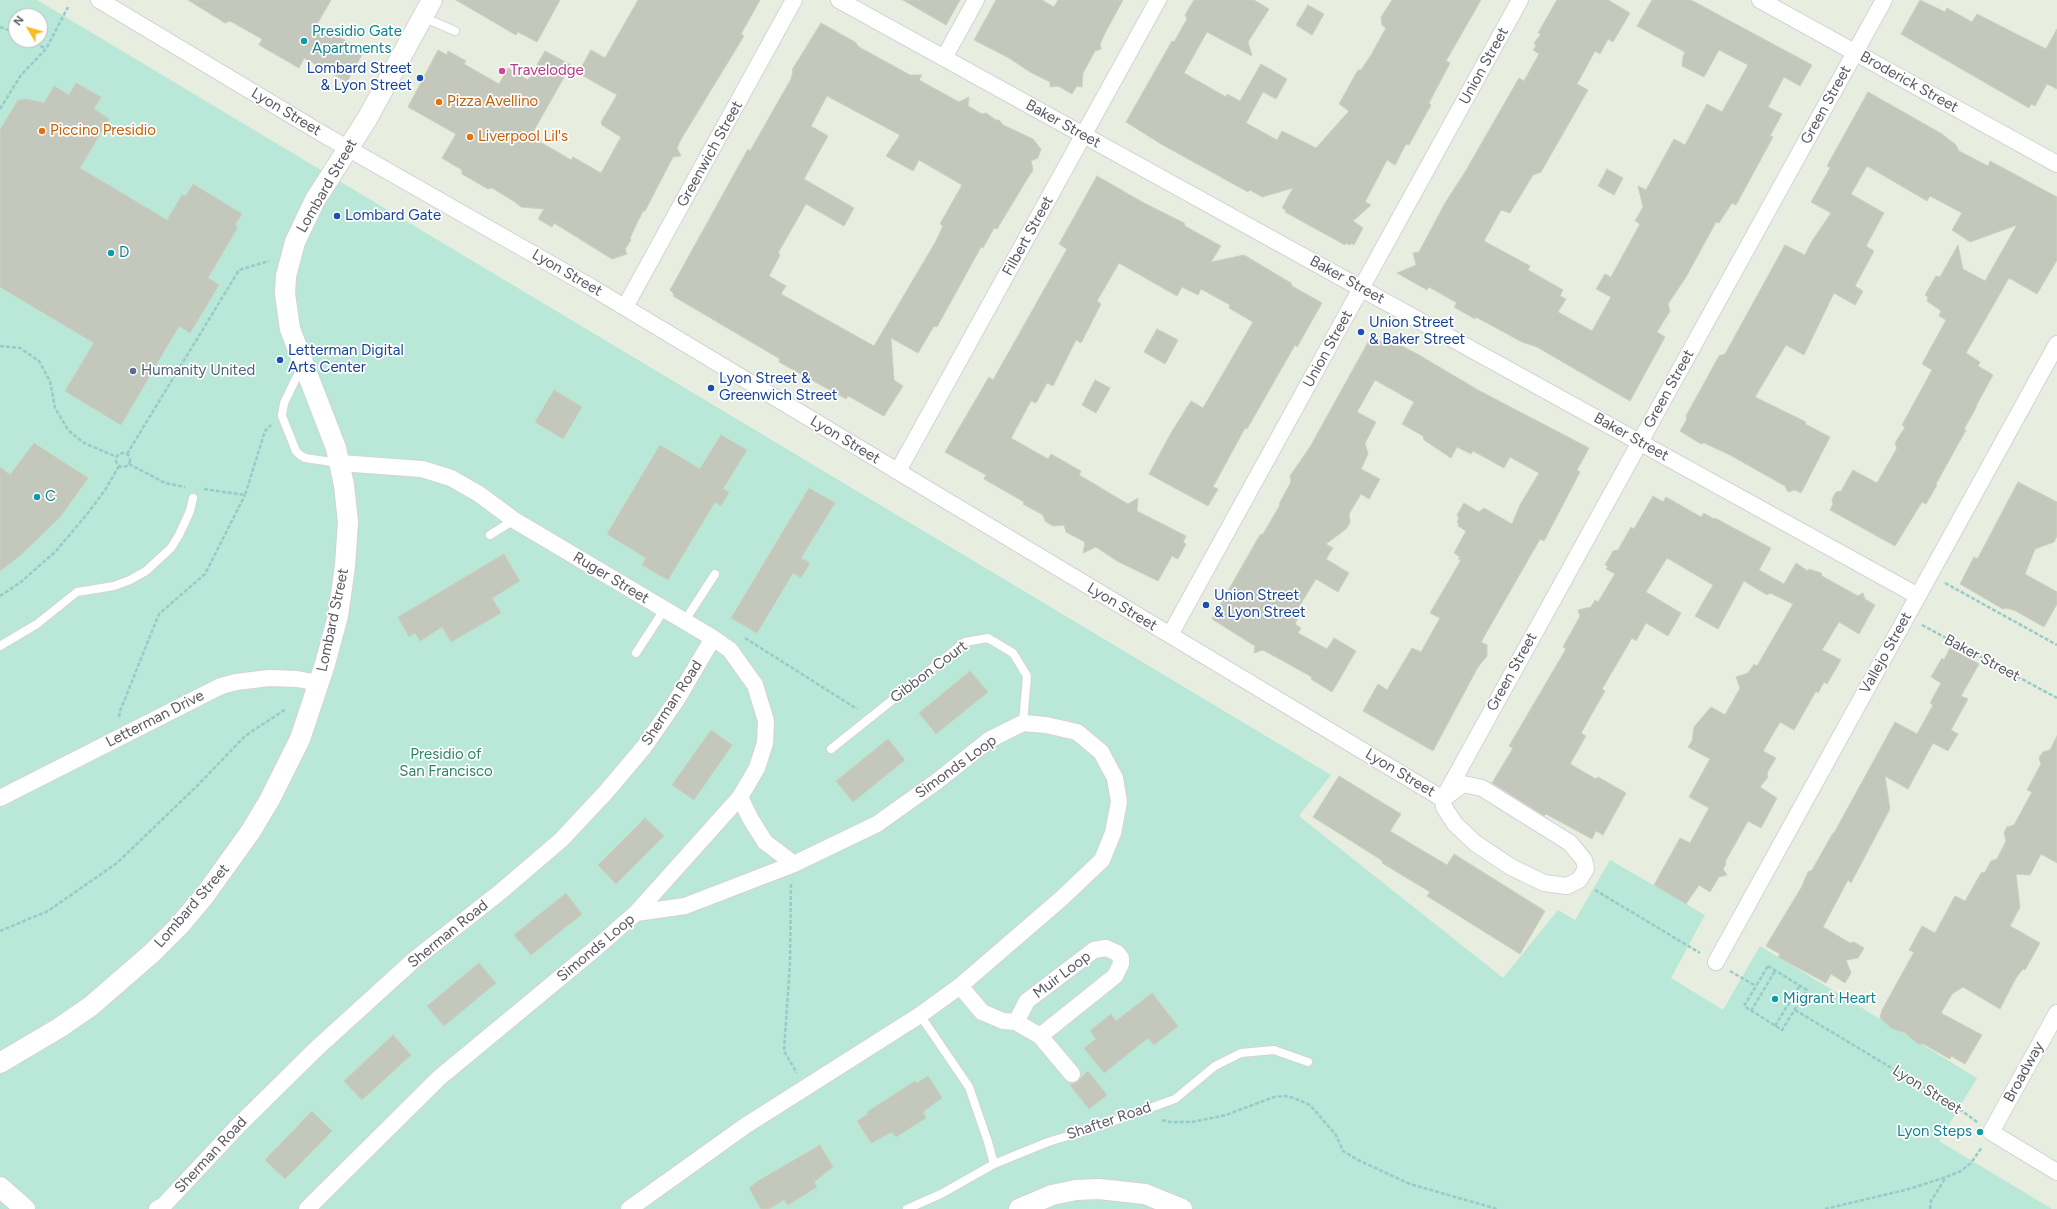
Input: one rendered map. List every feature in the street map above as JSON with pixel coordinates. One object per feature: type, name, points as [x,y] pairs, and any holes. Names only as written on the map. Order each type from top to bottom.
[{"type":"street","name":"Lyon Street","points":[[99,0],[347,147],[625,307],[1443,798],[1448,816],[1464,833],[1475,843],[1511,867],[1544,884],[1567,886],[1579,880],[1586,869],[1584,860],[1570,843],[1482,788],[1463,784],[1443,798]]},
{"type":"street","name":"Greenwich Street","points":[[625,307],[794,0]]},
{"type":"street","name":"Baker Street","points":[[839,0],[1918,596]]},
{"type":"street","points":[[944,58],[976,0]]},
{"type":"street","name":"Filbert Street","points":[[898,471],[1158,0]]},
{"type":"street","name":"Union Street","points":[[1170,635],[1520,0]]},
{"type":"street","name":"Broderick Street","points":[[1760,0],[2057,164]]},
{"type":"street","name":"Green Street","points":[[1443,798],[1884,0]]},
{"type":"street","name":"Lombard Street","points":[[0,1063],[59,1028],[122,980],[180,925],[234,856],[270,799],[300,739],[320,683],[338,616],[346,566],[348,522],[340,463],[329,430],[291,335],[286,312],[285,294],[289,259],[303,223],[315,200],[347,147],[367,119],[428,8]]},
{"type":"street","name":"Vallejo Street","points":[[1716,962],[2057,344]]},
{"type":"street","name":"Ruger Street","points":[[340,463],[405,467],[437,472],[466,486],[514,520],[713,638],[730,650],[755,685],[762,703],[766,721],[765,743],[757,768],[740,797],[636,913]]},
{"type":"street","name":"Sherman Road","points":[[157,1209],[164,1205],[237,1126],[316,1049],[415,959],[499,893],[562,840],[606,792],[644,747],[676,701],[713,638]]},
{"type":"street","name":"Letterman Drive","points":[[0,798],[207,693],[236,682],[284,678],[320,683]]},
{"type":"street","points":[[629,1209],[745,1126],[808,1088],[920,1015],[960,986],[1062,898],[1102,860],[1113,833],[1119,802],[1115,778],[1101,752],[1077,732],[1046,725],[1023,723]]},
{"type":"street","name":"Simonds Loop","points":[[307,1209],[439,1078],[636,913],[685,906],[794,864],[877,824],[936,782],[989,740],[1023,723]]},
{"type":"street","points":[[740,797],[750,818],[765,842],[794,864]]},
{"type":"street","name":"Muir Loop","points":[[1016,1022],[1027,1001],[1094,950],[1106,948],[1117,953],[1121,964],[1115,976],[1040,1036]]},
{"type":"street","points":[[960,986],[982,1012],[990,1016],[1016,1022],[1040,1036],[1072,1074]]},
{"type":"street","name":"Broadway","points":[[1991,1132],[2057,1013]]},
{"type":"street","points":[[1991,1132],[2057,1172]]},
{"type":"street","points":[[0,1187],[25,1209]]},
{"type":"street","points":[[1019,1209],[1052,1195],[1076,1190],[1099,1189],[1145,1194],[1182,1209]]},
{"type":"lane","points":[[428,8],[455,31]]},
{"type":"lane","points":[[302,365],[284,404],[282,416],[296,451],[300,455],[305,458],[340,463]]},
{"type":"lane","points":[[0,646],[37,624],[77,592],[114,586],[130,580],[146,571],[171,548],[190,512],[193,498]]},
{"type":"lane","points":[[490,535],[514,520]]},
{"type":"lane","points":[[684,622],[715,574]]},
{"type":"lane","points":[[636,653],[664,610]]},
{"type":"lane","name":"Gibbon Court","points":[[831,749],[965,642],[988,638],[1013,653],[1027,676],[1023,723]]},
{"type":"lane","points":[[920,1015],[969,1087],[994,1164]]},
{"type":"lane","name":"Shafter Road","points":[[907,1209],[941,1194],[994,1164],[1048,1142],[1175,1098],[1215,1066],[1241,1053],[1274,1050],[1308,1062]]},
{"type":"path","points":[[0,109],[21,75],[46,49],[68,7]]},
{"type":"path","points":[[127,454],[239,270],[269,261]]},
{"type":"path","points":[[0,346],[7,345],[20,348],[39,361],[48,374],[55,408],[68,430],[84,443],[117,457]]},
{"type":"path","points":[[119,737],[120,711],[159,614],[205,574],[245,495],[265,431],[273,423]]},
{"type":"path","points":[[117,457],[121,454],[127,454]]},
{"type":"path","points":[[127,454],[130,459],[129,464]]},
{"type":"path","points":[[117,457],[117,463],[119,466]]},
{"type":"path","points":[[119,466],[126,467],[129,464]]},
{"type":"path","points":[[129,464],[166,483],[189,487]]},
{"type":"path","points":[[0,596],[21,582],[56,551],[73,532],[105,490],[119,466]]},
{"type":"path","points":[[197,488],[245,495]]},
{"type":"path","points":[[1930,575],[2057,645]]},
{"type":"path","name":"Baker Street","points":[[1907,616],[2057,698]]},
{"type":"path","points":[[743,637],[869,718]]},
{"type":"path","points":[[0,931],[48,911],[117,863],[197,786],[245,736],[286,709]]},
{"type":"path","points":[[794,864],[791,881],[790,962],[784,1051],[808,1088]]},
{"type":"path","points":[[1579,880],[1687,945]]},
{"type":"path","points":[[1768,966],[1775,971],[1807,990],[1782,1030],[1744,1006],[1768,966]]},
{"type":"path","points":[[1751,1011],[1775,971]]},
{"type":"path","points":[[1742,978],[1756,986]]},
{"type":"path","points":[[1775,1026],[1800,986]]},
{"type":"path","name":"Lyon Street","points":[[1795,1010],[1955,1106],[1991,1132]]},
{"type":"path","points":[[1146,1109],[1159,1118],[1170,1122],[1192,1122],[1226,1116],[1274,1097],[1286,1096],[1294,1098],[1310,1105],[1336,1135],[1343,1151],[1358,1160],[1410,1184],[1497,1209]]},
{"type":"path","points":[[1825,1209],[1909,1189],[1961,1171],[1971,1163],[1991,1132]]},
{"type":"path","points":[[1930,1209],[1932,1201],[1946,1177]]},
{"type":"green space","name":"Presidio of San Francisco","points":[[0,0],[37,0],[1331,775],[1299,816],[1503,978],[1558,910],[1575,920],[1610,860],[1705,915],[1671,978],[1723,1010],[1760,946],[1977,1078],[1939,1141],[2052,1209],[0,1209]]},
{"type":"building","name":"Presidio Gate Apartments","points":[[188,0],[331,0],[317,24],[364,51],[347,82],[304,58],[299,68],[259,45],[262,39],[230,21],[225,23]]},
{"type":"building","points":[[456,0],[560,0],[537,42],[518,32],[516,35]]},
{"type":"building","points":[[638,0],[760,0],[741,34],[744,36],[680,141],[677,148],[681,156],[673,157],[645,211],[643,211],[630,238],[631,240],[625,249],[627,254],[612,259],[554,223],[552,227],[538,219],[544,209],[521,207],[492,188],[488,189],[462,174],[462,170],[442,158],[456,134],[408,107],[438,50],[447,55],[448,51],[466,61],[464,64],[499,84],[508,68],[528,80],[545,51],[571,65],[532,134],[541,140],[540,142],[571,160],[573,157],[601,173],[621,137],[602,125],[601,122],[617,95],[578,73],[591,50],[605,58]]},
{"type":"building","points":[[903,0],[960,0],[946,25]]},
{"type":"building","points":[[996,0],[1042,0],[1054,7],[1058,0],[1123,0],[1100,44],[1101,49],[1095,51],[1083,73],[1082,87],[1077,86],[1072,94],[1058,86],[1050,87],[1050,82],[974,40]]},
{"type":"building","points":[[1194,0],[1254,0],[1269,9],[1248,42],[1252,56],[1207,32],[1184,73],[1226,97],[1227,94],[1240,101],[1261,64],[1287,79],[1276,99],[1263,92],[1246,123],[1277,140],[1282,131],[1316,148],[1349,111],[1339,104],[1358,70],[1361,70],[1371,55],[1386,28],[1382,25],[1381,17],[1392,0],[1481,0],[1446,61],[1450,63],[1429,103],[1431,105],[1409,145],[1406,144],[1395,165],[1387,160],[1365,202],[1371,205],[1353,221],[1363,228],[1354,245],[1351,243],[1350,245],[1346,243],[1345,245],[1285,212],[1286,210],[1282,208],[1293,188],[1262,197],[1250,190],[1248,192],[1161,144],[1126,122],[1172,41],[1174,42],[1187,19],[1185,15]]},
{"type":"building","points":[[1557,0],[1608,0],[1630,13],[1613,42],[1608,39],[1600,54],[1595,51],[1577,84],[1588,90],[1541,172],[1533,175],[1510,213],[1501,210],[1484,241],[1530,266],[1528,270],[1563,290],[1560,296],[1566,299],[1558,312],[1592,331],[1611,297],[1596,289],[1605,274],[1611,277],[1640,224],[1635,221],[1643,207],[1638,186],[1646,190],[1674,139],[1685,145],[1707,104],[1722,112],[1748,65],[1719,50],[1704,77],[1682,66],[1685,52],[1637,26],[1652,0],[1691,0],[1812,65],[1800,86],[1784,77],[1768,107],[1782,114],[1770,136],[1773,137],[1736,205],[1732,203],[1719,223],[1716,222],[1686,277],[1668,304],[1670,311],[1657,332],[1665,337],[1630,401],[1537,347],[1522,342],[1476,317],[1475,319],[1454,307],[1457,303],[1429,287],[1427,290],[1397,273],[1416,265],[1413,253],[1419,252],[1445,203],[1465,172],[1519,78],[1524,81],[1539,54],[1533,50],[1536,46],[1534,43],[1541,34],[1538,33]]},
{"type":"building","points":[[1920,0],[1945,12],[1947,8],[1972,22],[1977,14],[2046,49],[2057,29],[2057,89],[2047,84],[2035,106],[2031,104],[2029,108],[1901,34]]},
{"type":"building","points":[[1308,5],[1324,14],[1312,35],[1296,25]]},
{"type":"building","points":[[821,23],[855,42],[859,47],[910,75],[922,75],[919,80],[959,102],[969,97],[968,106],[982,114],[986,113],[996,120],[999,120],[1003,125],[1033,139],[1041,149],[1038,158],[1031,161],[1033,170],[997,229],[994,228],[983,248],[981,247],[937,327],[934,326],[918,353],[891,338],[894,380],[903,386],[884,416],[848,396],[846,399],[779,362],[780,359],[673,296],[674,294],[670,290],[748,149],[750,151],[791,79],[792,70]],"holes":[[[827,96],[900,135],[886,156],[913,171],[919,160],[962,185],[940,224],[943,226],[936,241],[874,346],[781,294],[786,286],[769,276],[780,255],[778,253],[806,204],[844,226],[854,208],[804,179],[828,136],[811,126]]]},
{"type":"building","name":"D","points":[[76,83],[101,97],[94,109],[109,119],[80,168],[167,220],[182,195],[186,196],[193,184],[242,214],[235,225],[238,227],[208,278],[219,285],[190,333],[179,326],[121,425],[65,391],[94,343],[0,287],[0,130],[18,100],[26,99],[44,103],[54,86],[69,95]]},
{"type":"building","points":[[1868,92],[1942,134],[1956,145],[1959,151],[1988,166],[1990,161],[2057,197],[2057,260],[2037,294],[2009,278],[1966,353],[1980,362],[1978,366],[1993,375],[1964,429],[1966,430],[1936,484],[1937,485],[1926,504],[1922,502],[1895,546],[1830,510],[1833,504],[1832,499],[1836,492],[1841,491],[1853,470],[1877,483],[1897,448],[1895,443],[1905,427],[1902,425],[1932,370],[1922,364],[1946,320],[1939,316],[1941,311],[1927,301],[1928,297],[1925,295],[1936,276],[1940,277],[1958,245],[1963,269],[1985,281],[2017,225],[1970,242],[1952,230],[1962,213],[1930,196],[1927,201],[1867,166],[1851,194],[1884,213],[1866,246],[1874,251],[1855,286],[1863,291],[1855,305],[1834,293],[1804,355],[1786,345],[1755,397],[1806,422],[1805,424],[1830,437],[1801,493],[1795,490],[1788,492],[1785,486],[1730,455],[1704,443],[1701,444],[1680,431],[1687,419],[1686,416],[1719,356],[1725,354],[1785,245],[1805,255],[1812,241],[1831,213],[1811,202],[1830,168],[1827,166]]},
{"type":"building","points":[[1607,169],[1623,178],[1614,195],[1598,186]]},
{"type":"building","points":[[1097,176],[1144,203],[1184,223],[1185,226],[1221,246],[1211,262],[1244,255],[1291,283],[1292,286],[1322,303],[1297,347],[1295,345],[1247,429],[1245,428],[1213,487],[1218,489],[1208,506],[1149,474],[1171,433],[1191,401],[1203,408],[1253,322],[1229,308],[1230,305],[1201,289],[1198,295],[1182,287],[1177,296],[1119,263],[1097,301],[1101,304],[1081,343],[1076,340],[1053,386],[1047,383],[1036,403],[1031,401],[1011,438],[1048,459],[1051,454],[1081,471],[1079,475],[1128,504],[1138,498],[1137,511],[1186,536],[1183,542],[1186,544],[1178,559],[1172,556],[1158,581],[1117,561],[1096,547],[1083,553],[1085,542],[1066,532],[1064,525],[1053,526],[1045,521],[1043,515],[1023,504],[1024,502],[984,479],[986,475],[945,452],[989,377],[993,380],[1067,249],[1059,244]]},
{"type":"building","points":[[1157,329],[1178,340],[1165,364],[1144,352]]},
{"type":"building","points":[[1372,335],[1384,344],[1387,338],[1478,390],[1589,448],[1577,470],[1580,472],[1544,541],[1540,539],[1481,642],[1487,645],[1487,656],[1478,667],[1433,751],[1363,711],[1378,684],[1387,690],[1412,648],[1421,652],[1440,618],[1430,613],[1461,560],[1458,559],[1460,557],[1454,553],[1466,531],[1458,526],[1459,524],[1457,522],[1459,518],[1457,515],[1464,503],[1479,512],[1484,508],[1512,524],[1520,505],[1539,473],[1510,457],[1504,468],[1473,451],[1471,454],[1457,447],[1451,458],[1424,440],[1423,436],[1402,424],[1414,402],[1375,380],[1357,412],[1376,422],[1365,443],[1368,454],[1361,469],[1380,479],[1369,499],[1361,494],[1349,514],[1350,523],[1346,529],[1326,544],[1333,548],[1326,559],[1349,573],[1338,592],[1316,579],[1297,610],[1301,612],[1295,624],[1301,628],[1298,633],[1327,649],[1334,638],[1356,651],[1332,692],[1311,679],[1312,677],[1263,650],[1254,653],[1255,646],[1212,619],[1257,540],[1260,535],[1263,534],[1280,505],[1279,504],[1291,482],[1290,476],[1310,447]]},
{"type":"building","points":[[1095,380],[1110,388],[1096,413],[1082,405]]},
{"type":"building","points":[[554,390],[582,407],[563,439],[535,422]]},
{"type":"building","points":[[721,435],[747,450],[723,489],[729,492],[721,506],[715,502],[668,580],[642,565],[646,558],[607,534],[660,445],[700,469]]},
{"type":"building","name":"C","points":[[34,443],[88,478],[61,516],[21,555],[0,571],[0,467],[10,475]]},
{"type":"building","points":[[2018,482],[2057,502],[2057,536],[2054,542],[2035,549],[2025,574],[2057,592],[2057,604],[2044,627],[2016,611],[2006,608],[2003,609],[1960,584],[1974,557],[1977,559],[1979,556]]},
{"type":"building","points":[[809,488],[835,503],[801,558],[810,563],[801,578],[793,573],[757,633],[731,618]]},
{"type":"building","points":[[1653,496],[1663,502],[1666,497],[1701,517],[1704,513],[1771,548],[1759,570],[1784,584],[1796,563],[1808,571],[1809,569],[1821,573],[1822,576],[1858,596],[1863,593],[1865,599],[1875,605],[1859,634],[1839,622],[1822,650],[1841,660],[1827,684],[1824,682],[1818,693],[1816,691],[1794,730],[1780,722],[1763,751],[1776,758],[1767,773],[1768,777],[1760,787],[1777,798],[1761,828],[1748,821],[1725,862],[1726,864],[1723,869],[1727,875],[1719,877],[1710,892],[1699,885],[1686,904],[1654,885],[1680,838],[1690,843],[1709,808],[1689,797],[1710,759],[1688,747],[1692,741],[1694,727],[1711,707],[1725,715],[1740,688],[1736,677],[1748,673],[1754,664],[1757,666],[1793,604],[1770,593],[1767,595],[1744,581],[1718,629],[1695,616],[1713,585],[1667,558],[1646,592],[1681,613],[1668,636],[1646,623],[1636,641],[1632,638],[1602,689],[1605,691],[1581,733],[1586,736],[1570,764],[1596,779],[1598,777],[1626,793],[1603,835],[1596,831],[1592,839],[1546,814],[1544,816],[1492,783],[1513,748],[1509,746],[1566,649],[1563,647],[1580,616],[1578,610],[1591,607],[1595,600],[1598,602],[1615,574],[1606,569],[1608,566],[1605,565],[1613,551],[1618,550],[1631,527],[1634,529]]},
{"type":"building","points":[[504,554],[520,581],[492,598],[501,613],[451,642],[442,627],[420,641],[415,633],[409,637],[398,617]]},
{"type":"building","points":[[1950,648],[1979,664],[1961,696],[1968,699],[1951,730],[1958,734],[1948,751],[1933,743],[1908,789],[1885,776],[1890,809],[1851,883],[1848,880],[1823,927],[1850,943],[1854,942],[1864,948],[1858,958],[1846,960],[1851,973],[1845,983],[1831,974],[1826,983],[1778,957],[1780,954],[1766,946],[1801,888],[1808,872],[1812,870],[1834,833],[1895,722],[1917,734],[1933,705],[1930,703],[1941,683],[1931,677],[1942,658],[1944,660]]},
{"type":"building","points":[[970,671],[988,692],[936,734],[919,713]]},
{"type":"building","points":[[711,730],[732,745],[694,800],[672,785]]},
{"type":"building","points":[[2057,736],[2057,863],[2041,854],[2030,875],[2016,874],[2020,907],[2010,926],[2040,943],[2025,970],[2023,969],[2016,978],[2000,1009],[1963,987],[1952,994],[1941,1013],[1982,1035],[1965,1064],[1951,1056],[1950,1059],[1923,1044],[1918,1044],[1905,1033],[1891,1028],[1880,1018],[1882,1010],[1914,952],[1909,950],[1922,926],[1935,933],[1955,896],[1965,901],[1981,873],[1985,872],[1991,861],[1997,859],[2006,841],[2004,833],[2007,827],[2014,825],[2032,792],[2027,790],[2041,764],[2039,758],[2043,752],[2050,750]]},
{"type":"building","points":[[888,739],[905,760],[853,802],[836,781]]},
{"type":"building","points":[[1339,776],[1401,814],[1390,831],[1447,865],[1454,854],[1545,911],[1520,954],[1427,896],[1430,892],[1382,863],[1383,861],[1313,817]]},
{"type":"building","points":[[645,818],[664,836],[616,884],[598,865]]},
{"type":"building","points":[[566,893],[582,914],[531,955],[514,935]]},
{"type":"building","points":[[479,963],[496,983],[444,1026],[427,1006]]},
{"type":"building","points":[[1152,993],[1178,1026],[1154,1045],[1148,1038],[1104,1073],[1084,1048],[1096,1039],[1090,1031],[1111,1014],[1116,1021]]},
{"type":"building","points":[[393,1035],[411,1055],[362,1100],[344,1081]]},
{"type":"building","points":[[1088,1071],[1107,1095],[1089,1109],[1070,1085],[1078,1081]]},
{"type":"building","points":[[928,1076],[942,1098],[923,1112],[926,1118],[896,1137],[892,1132],[871,1143],[857,1121],[868,1114],[867,1112],[915,1081],[917,1083]]},
{"type":"building","points":[[312,1111],[332,1131],[285,1179],[265,1160]]},
{"type":"building","points":[[820,1145],[833,1167],[814,1182],[817,1187],[788,1205],[784,1200],[769,1209],[761,1209],[749,1188],[758,1181]]},
{"type":"place","name":"Presidio Gate Apartments","points":[[304,41]]},
{"type":"place","name":"Travelodge","points":[[502,71]]},
{"type":"place","name":"Lombard Street & Lyon Street","points":[[420,78]]},
{"type":"place","name":"Pizza Avellino","points":[[439,102]]},
{"type":"place","name":"Piccino Presidio","points":[[42,131]]},
{"type":"place","name":"Liverpool Lil's","points":[[470,137]]},
{"type":"place","name":"Lombard Gate","points":[[337,216]]},
{"type":"place","name":"D","points":[[111,253]]},
{"type":"place","name":"Union Street & Baker Street","points":[[1361,332]]},
{"type":"place","name":"Letterman Digital Arts Center","points":[[280,360]]},
{"type":"place","name":"Humanity United","points":[[133,371]]},
{"type":"place","name":"Lyon Street & Greenwich Street","points":[[711,388]]},
{"type":"place","name":"C","points":[[37,497]]},
{"type":"place","name":"Union Street & Lyon Street","points":[[1206,605]]},
{"type":"place","name":"Migrant Heart","points":[[1775,999]]},
{"type":"place","name":"Lyon Steps","points":[[1980,1132]]}]
